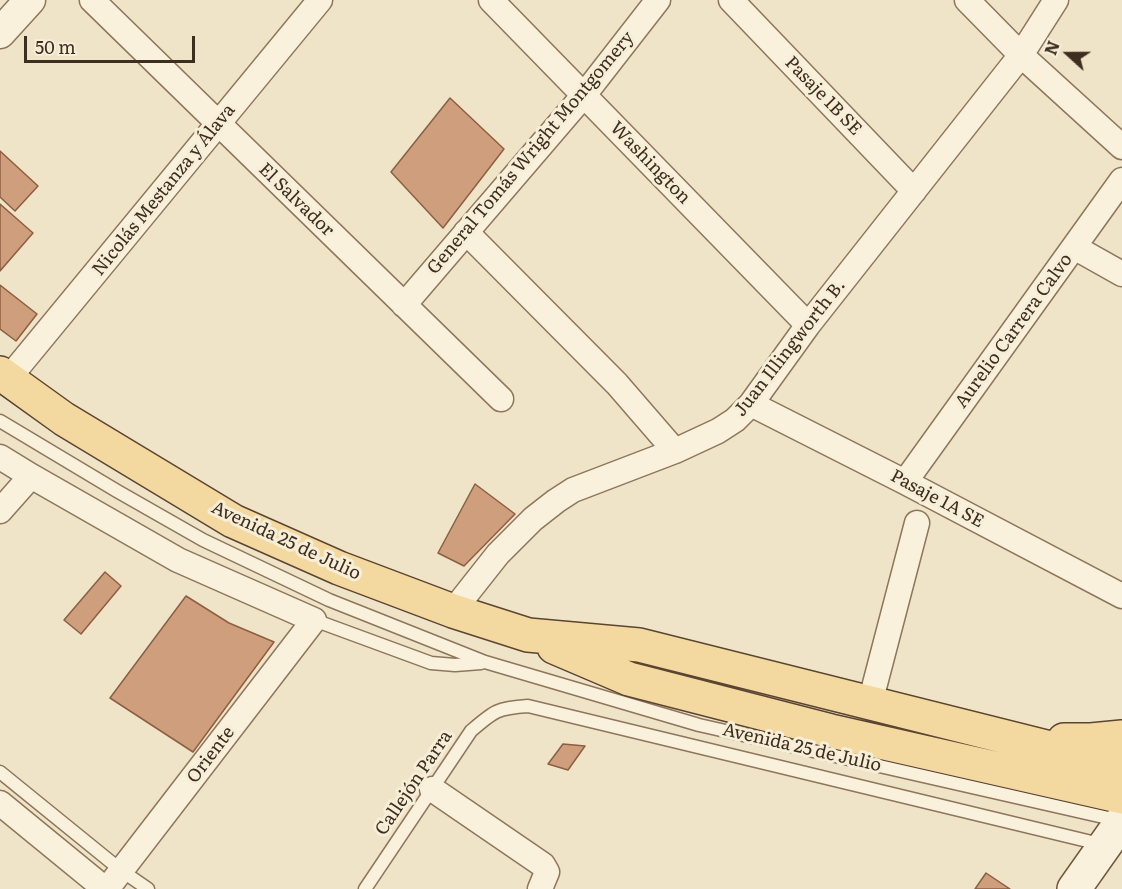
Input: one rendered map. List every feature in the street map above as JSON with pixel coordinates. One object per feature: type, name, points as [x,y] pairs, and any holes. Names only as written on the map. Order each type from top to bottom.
[{"type":"main road","name":"Avenida 25 de Julio","points":[[4,376],[64,419],[233,521],[339,568],[453,611],[528,635],[629,679],[828,742],[1122,797]]},
{"type":"main road","name":"Avenida 25 de Julio","points":[[528,635],[639,645],[1122,766]]},
{"type":"main road","points":[[1017,739],[1091,740],[1122,737]]},
{"type":"main road","points":[[1074,889],[1118,834]]},
{"type":"street","points":[[0,33],[30,0]]},
{"type":"street","name":"El Salvador","points":[[92,0],[501,399]]},
{"type":"street","name":"Nicolás Mestanza y Álava","points":[[4,376],[219,124],[320,0]]},
{"type":"street","name":"Washington","points":[[491,0],[808,325]]},
{"type":"street","name":"General Tomás Wright Montgomery","points":[[404,305],[584,95],[658,0]]},
{"type":"street","name":"Pasaje 1B SE","points":[[731,0],[914,191]]},
{"type":"street","points":[[967,0],[1021,55],[1122,147]]},
{"type":"street","name":"Juan Illingworth B.","points":[[453,611],[498,554],[533,519],[556,501],[573,490],[675,451],[718,431],[735,420],[751,404],[808,325],[1021,55],[1056,0]]},
{"type":"street","name":"Aurelio Carrera Calvo","points":[[906,482],[1122,180]]},
{"type":"street","points":[[466,232],[617,384],[675,451]]},
{"type":"street","points":[[1074,247],[1122,274]]},
{"type":"street","name":"Pasaje 1A SE","points":[[751,404],[906,482],[1122,596]]},
{"type":"street","name":"Avenida 25 de Julio","points":[[0,457],[178,560],[314,620]]},
{"type":"street","points":[[0,511],[31,476]]},
{"type":"street","points":[[870,702],[917,523]]},
{"type":"street","name":"Oriente","points":[[112,883],[314,620]]},
{"type":"street","points":[[432,789],[543,865],[547,872],[540,889]]},
{"type":"street","points":[[0,803],[112,883]]},
{"type":"lane","name":"Avenida 25 de Julio","points":[[0,421],[203,540],[329,600],[485,662],[699,725],[828,742],[1118,834]]},
{"type":"lane","name":"Avenida 25 de Julio","points":[[314,620],[431,663],[455,665],[485,662]]},
{"type":"lane","name":"Avenida 25 de Julio","points":[[504,707],[528,706],[1118,834]]},
{"type":"lane","name":"Callejón Parra","points":[[365,889],[471,731],[488,716],[504,707]]},
{"type":"lane","points":[[0,772],[112,883],[148,889]]},
{"type":"building","points":[[450,98],[504,149],[443,228],[391,172]]},
{"type":"building","points":[[0,151],[38,186],[15,211],[0,197]]},
{"type":"building","points":[[0,204],[33,233],[0,271]]},
{"type":"building","points":[[0,285],[37,314],[16,341],[0,329]]},
{"type":"building","points":[[475,484],[515,514],[464,566],[438,553]]},
{"type":"building","points":[[105,572],[121,586],[81,634],[64,620]]},
{"type":"building","points":[[186,596],[229,623],[274,642],[193,752],[110,698]]},
{"type":"building","points":[[563,744],[585,746],[568,770],[548,764]]},
{"type":"building","points":[[986,873],[1010,889],[975,889]]}]
